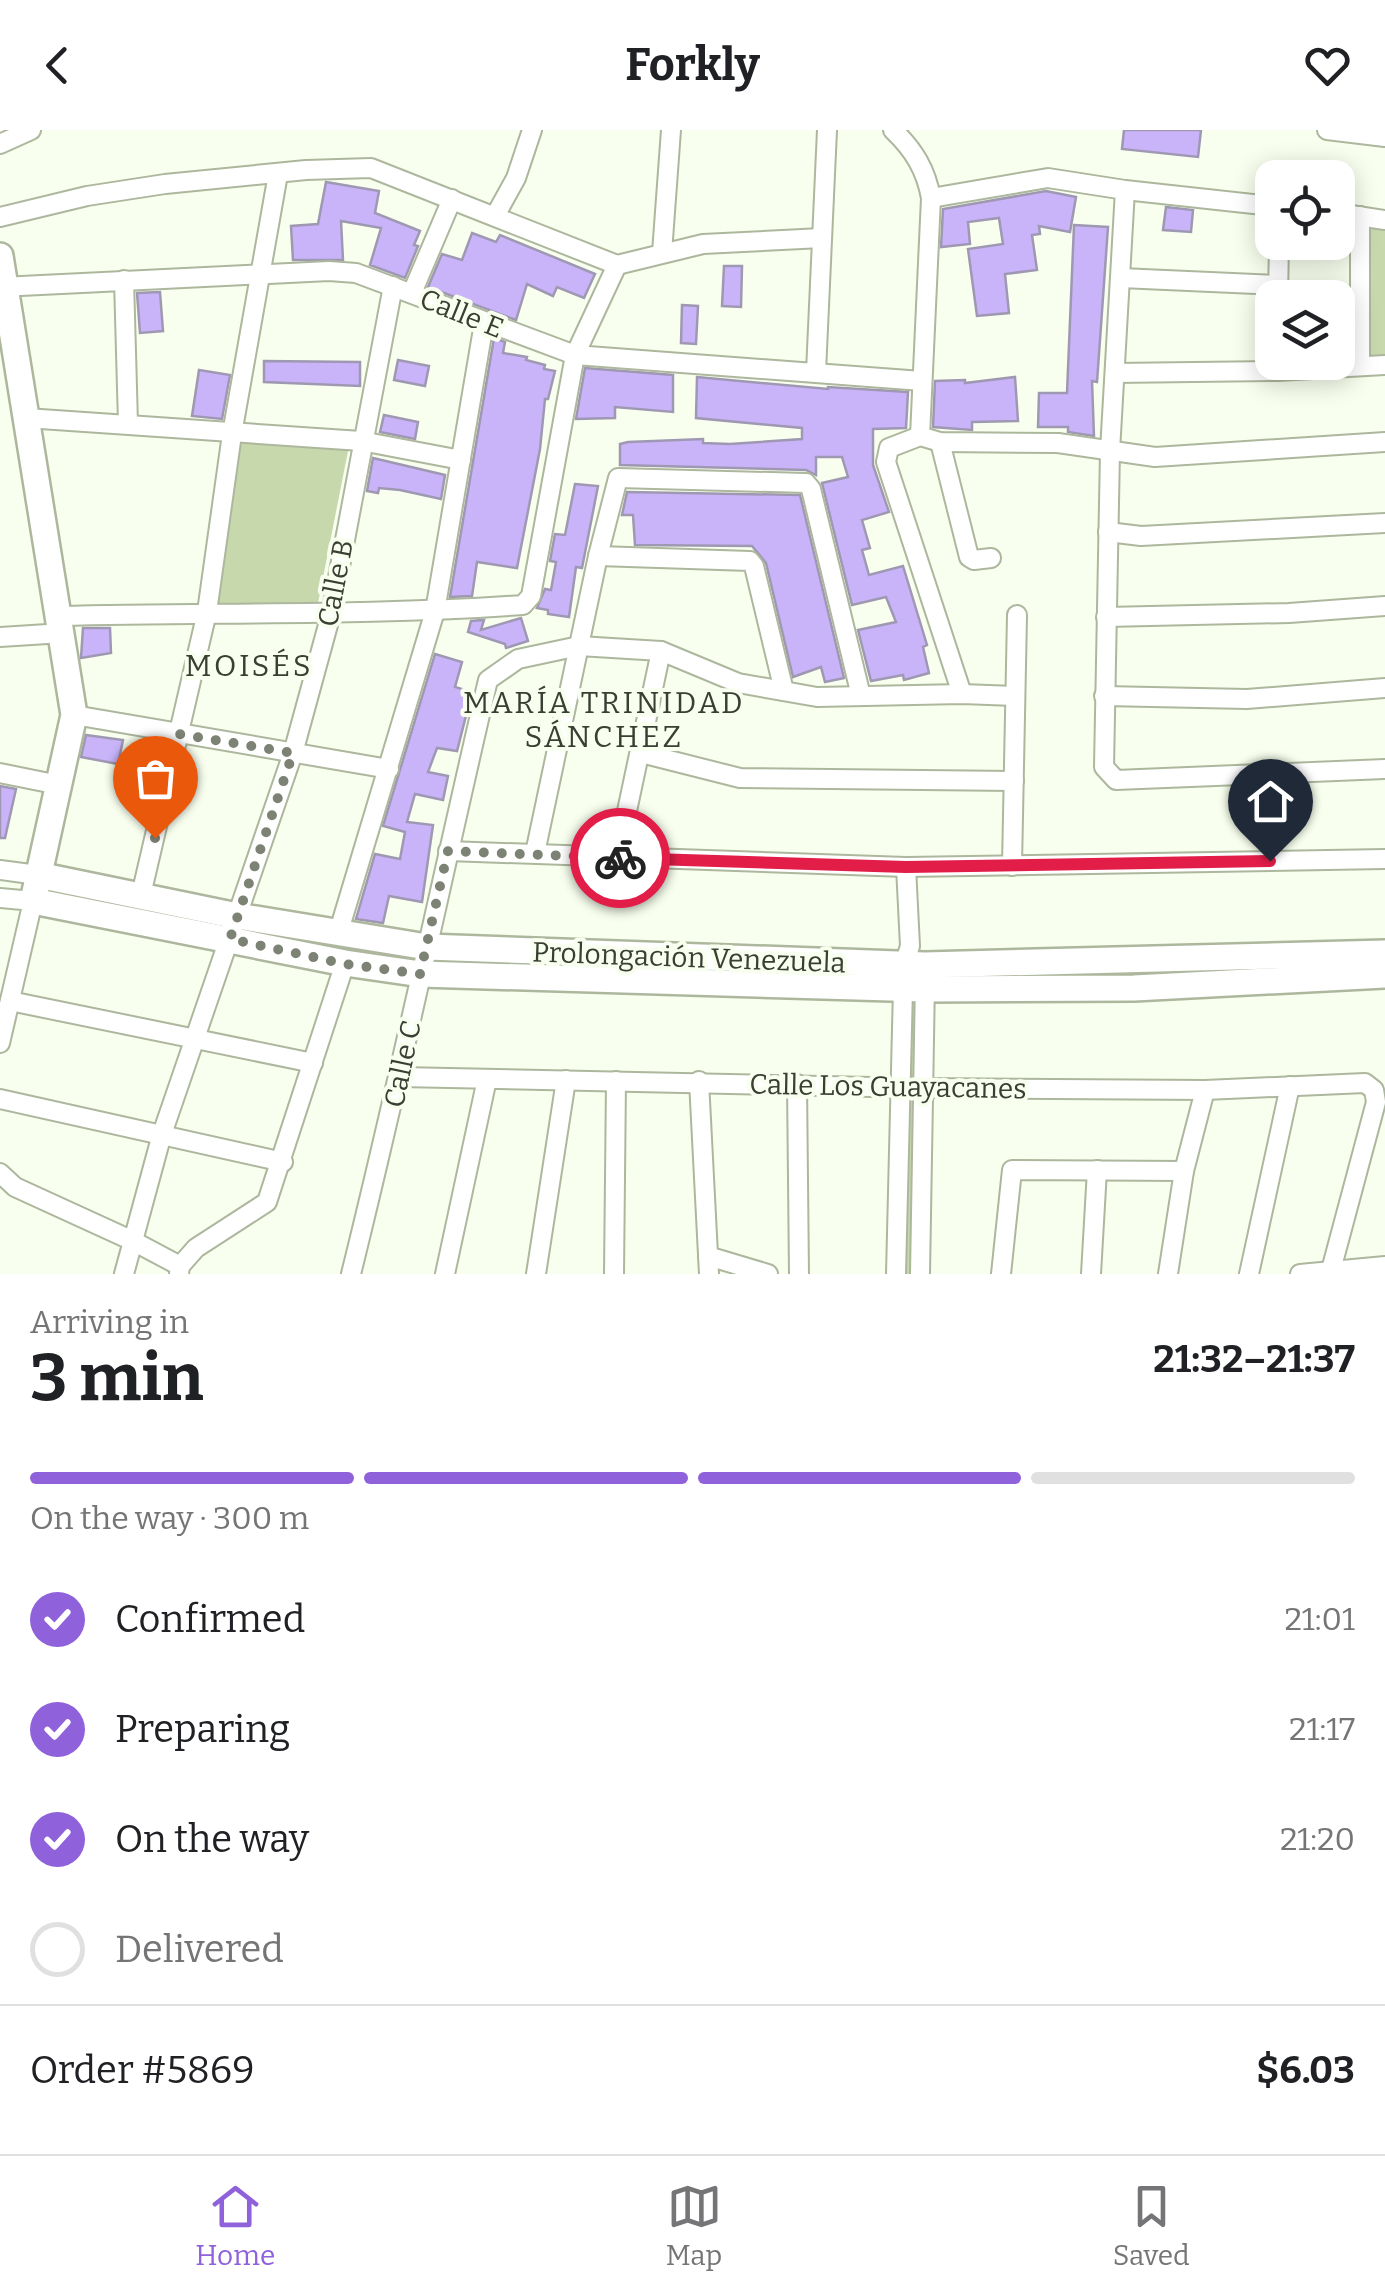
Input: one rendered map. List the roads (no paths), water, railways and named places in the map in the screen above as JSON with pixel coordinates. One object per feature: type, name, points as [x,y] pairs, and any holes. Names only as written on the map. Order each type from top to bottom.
[{"type":"street","points":[[0,144],[31,130]]},
{"type":"street","points":[[662,253],[671,130]]},
{"type":"street","points":[[816,372],[827,130]]},
{"type":"street","points":[[893,130],[918,159],[928,177],[931,198],[920,436]]},
{"type":"street","points":[[1327,130],[1385,137]]},
{"type":"street","points":[[495,216],[521,166],[530,131]]},
{"type":"street","points":[[0,217],[115,191],[371,168],[617,265],[703,244],[822,238]]},
{"type":"street","points":[[141,894],[207,612],[232,434],[278,174]]},
{"type":"street","points":[[931,198],[1048,178],[1255,204]]},
{"type":"street","points":[[1125,190],[1110,450],[1104,768],[1116,780],[1385,768]]},
{"type":"street","points":[[412,293],[452,198]]},
{"type":"street","points":[[1355,215],[1385,220]]},
{"type":"street","points":[[1360,216],[1360,366]]},
{"type":"street","points":[[0,256],[74,716],[0,1043]]},
{"type":"street","points":[[0,637],[61,624],[207,612],[330,614],[523,605],[531,596],[575,355],[617,265]]},
{"type":"street","name":"Calle E","points":[[3,286],[329,271],[356,274],[393,286],[575,355],[922,381]]},
{"type":"street","points":[[1121,278],[1255,289]]},
{"type":"street","points":[[124,280],[128,424]]},
{"type":"street","name":"Calle B","points":[[124,1274],[162,1134],[293,753],[330,614],[393,286]]},
{"type":"street","points":[[338,934],[435,611],[484,323]]},
{"type":"street","points":[[1355,366],[1385,365]]},
{"type":"street","points":[[1115,373],[1255,368]]},
{"type":"street","points":[[26,418],[362,442],[461,460]]},
{"type":"street","points":[[962,694],[886,462],[890,448],[920,436],[940,442],[1058,443],[1155,457],[1385,442]]},
{"type":"street","points":[[940,442],[969,556],[974,560],[991,558]]},
{"type":"street","points":[[535,854],[613,486],[618,478],[806,482],[811,489],[861,696]]},
{"type":"street","points":[[1108,532],[1141,536],[1385,523]]},
{"type":"street","points":[[598,556],[750,561],[784,690]]},
{"type":"street","points":[[1106,617],[1289,613],[1385,606]]},
{"type":"street","points":[[1012,866],[1017,615]]},
{"type":"street","name":"Calle C","points":[[351,1274],[400,1077],[488,680],[518,659],[579,646],[660,651],[738,682],[816,696],[1015,696]]},
{"type":"street","points":[[617,858],[642,753],[660,651]]},
{"type":"street","points":[[1104,696],[1246,699],[1385,688]]},
{"type":"street","points":[[74,716],[389,770]]},
{"type":"street","points":[[642,753],[740,778],[1014,780]]},
{"type":"street","points":[[0,773],[59,785]]},
{"type":"street","points":[[448,851],[906,867],[1385,859]]},
{"type":"street","points":[[906,867],[922,1088],[920,1274]]},
{"type":"street","name":"Prolongación Venezuela","points":[[0,870],[141,894],[345,964],[420,974],[914,971],[1385,953]]},
{"type":"street","name":"Prolongación Venezuela","points":[[0,898],[234,927],[338,934],[427,948],[914,971],[1134,988],[1385,976]]},
{"type":"street","points":[[0,1174],[15,1187],[134,1241],[179,1270],[215,1233],[253,1214],[267,1202],[345,964]]},
{"type":"street","points":[[896,1274],[901,1086],[914,971]]},
{"type":"street","points":[[10,1001],[313,1063]]},
{"type":"street","name":"Calle Los Guayacanes","points":[[400,1077],[1205,1090],[1365,1083],[1374,1090],[1376,1102],[1331,1270]]},
{"type":"street","points":[[445,1274],[487,1079]]},
{"type":"street","points":[[536,1274],[566,1080]]},
{"type":"street","points":[[614,1274],[616,1081]]},
{"type":"street","points":[[700,1081],[708,1265],[768,1274]]},
{"type":"street","points":[[797,1084],[799,1274]]},
{"type":"street","points":[[1249,1274],[1290,1086]]},
{"type":"street","points":[[1168,1274],[1184,1171],[1205,1090]]},
{"type":"street","points":[[0,1099],[283,1162]]},
{"type":"street","points":[[1001,1274],[1012,1170],[1184,1171]]},
{"type":"street","points":[[1091,1274],[1097,1170]]},
{"type":"street","points":[[1300,1274],[1385,1266]]},
{"type":"district","name":"MOISÉS","points":[[249,666]]},
{"type":"district","name":"MARÍA TRINIDAD SÁNCHEZ","points":[[604,720]]}]
